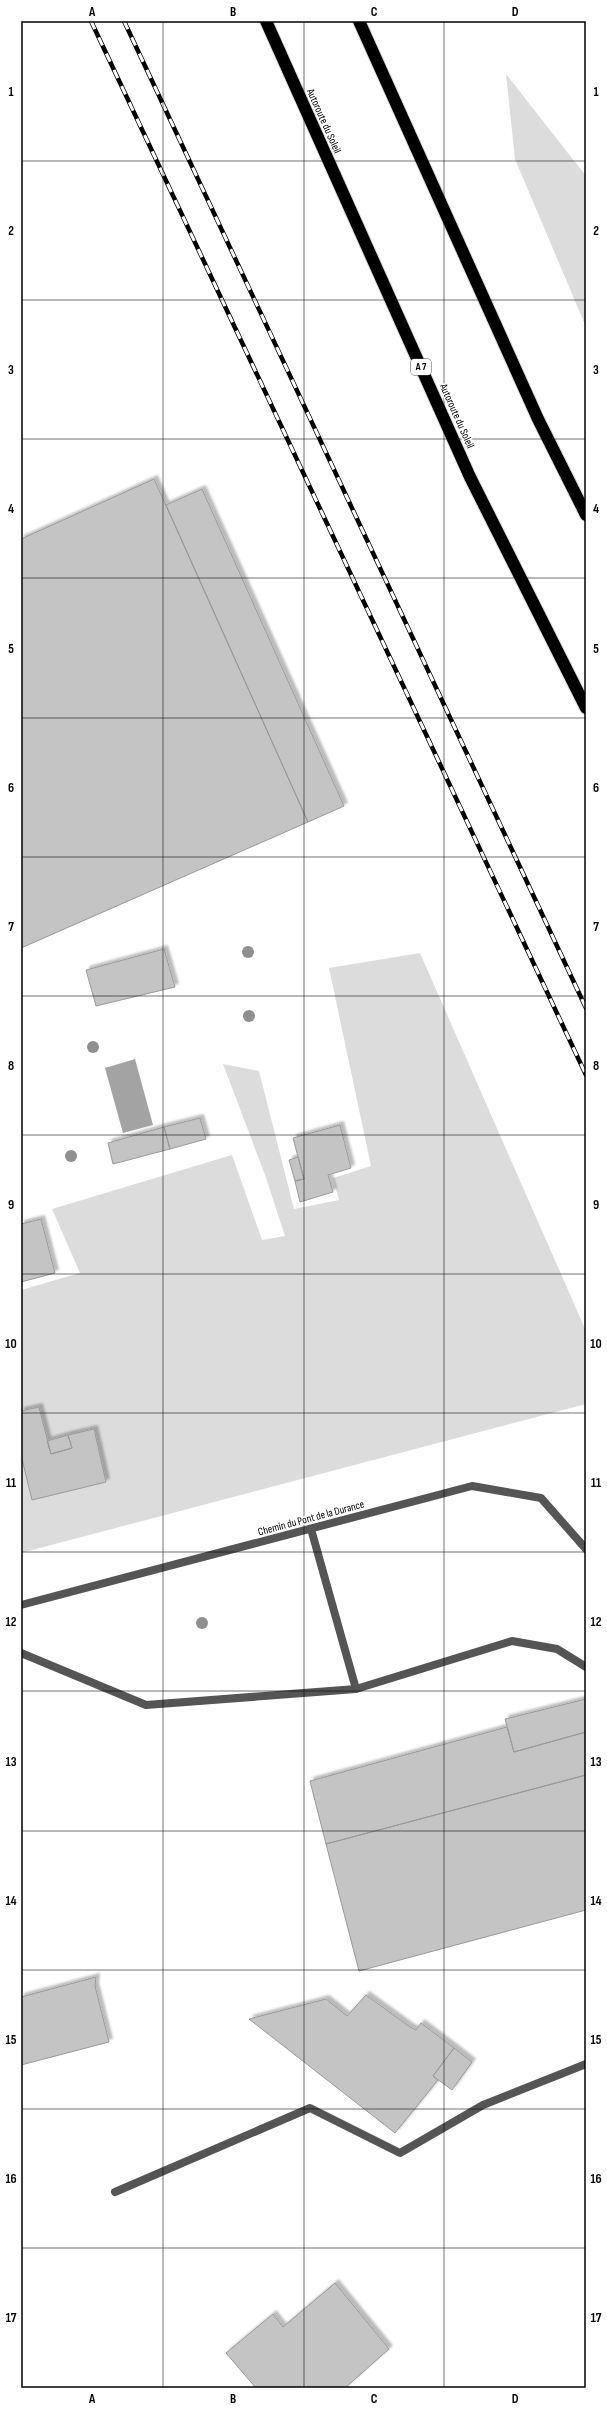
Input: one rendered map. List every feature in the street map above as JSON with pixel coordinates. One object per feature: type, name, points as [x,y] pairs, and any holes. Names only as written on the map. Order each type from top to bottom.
[{"type":"highway","name":"Autoroute du Soleil","points":[[266,21],[470,477],[586,708]]},
{"type":"highway","points":[[359,21],[538,419],[586,515]]},
{"type":"street","name":"Chemin du Pont de la Durance","points":[[21,1605],[472,1486],[542,1498],[586,1549]]},
{"type":"street","points":[[311,1529],[356,1689]]},
{"type":"street","points":[[21,1653],[146,1705],[356,1689],[512,1641],[557,1649],[586,1667]]},
{"type":"street","points":[[116,2192],[310,2108],[400,2153],[483,2105],[586,2064]]},
{"type":"shaded area","points":[[506,74],[586,176],[586,327],[515,159]]},
{"type":"shaded area","points":[[420,953],[586,1331],[586,1404],[21,1553],[21,1290],[80,1273],[52,1209],[232,1155],[262,1240],[285,1236],[265,1175],[223,1064],[259,1071],[294,1209],[339,1200],[333,1178],[371,1166],[329,968]]},
{"type":"shaded area","points":[[135,1059],[153,1125],[123,1133],[105,1068]]},
{"type":"building","points":[[154,479],[308,822],[21,948],[21,539]]},
{"type":"building","points":[[202,489],[344,806],[308,822],[166,505]]},
{"type":"building","points":[[164,949],[175,987],[96,1006],[86,970]]},
{"type":"building","points":[[200,1118],[206,1139],[170,1149],[164,1127]]},
{"type":"building","points":[[340,1125],[351,1168],[328,1175],[333,1192],[300,1202],[295,1181],[304,1179],[293,1138]]},
{"type":"building","points":[[164,1127],[170,1149],[113,1164],[108,1143]]},
{"type":"building","points":[[298,1157],[304,1179],[295,1181],[289,1160]]},
{"type":"building","points":[[41,1219],[55,1273],[21,1282],[21,1224]]},
{"type":"building","points":[[39,1407],[51,1454],[72,1448],[68,1435],[94,1429],[106,1482],[32,1500],[21,1455],[21,1411]]},
{"type":"building","points":[[68,1435],[72,1448],[51,1454],[47,1441]]},
{"type":"building","points":[[586,1699],[586,1732],[514,1752],[505,1719]]},
{"type":"building","points":[[507,1727],[514,1752],[586,1732],[586,1775],[326,1844],[310,1781]]},
{"type":"building","points":[[586,1775],[586,1910],[359,1971],[326,1844]]},
{"type":"building","points":[[96,1977],[95,1986],[109,2042],[21,2065],[21,1997]]},
{"type":"building","points":[[366,1995],[410,2027],[416,2030],[421,2023],[454,2048],[433,2076],[438,2080],[395,2133],[249,2019],[326,1999],[347,2016]]},
{"type":"building","points":[[454,2048],[472,2062],[452,2090],[433,2076]]},
{"type":"building","points":[[335,2283],[389,2349],[345,2388],[256,2388],[226,2353],[273,2314],[283,2327]]},
{"type":"railway","points":[[91,21],[586,1075]]},
{"type":"railway","points":[[124,21],[586,1008]]}]
